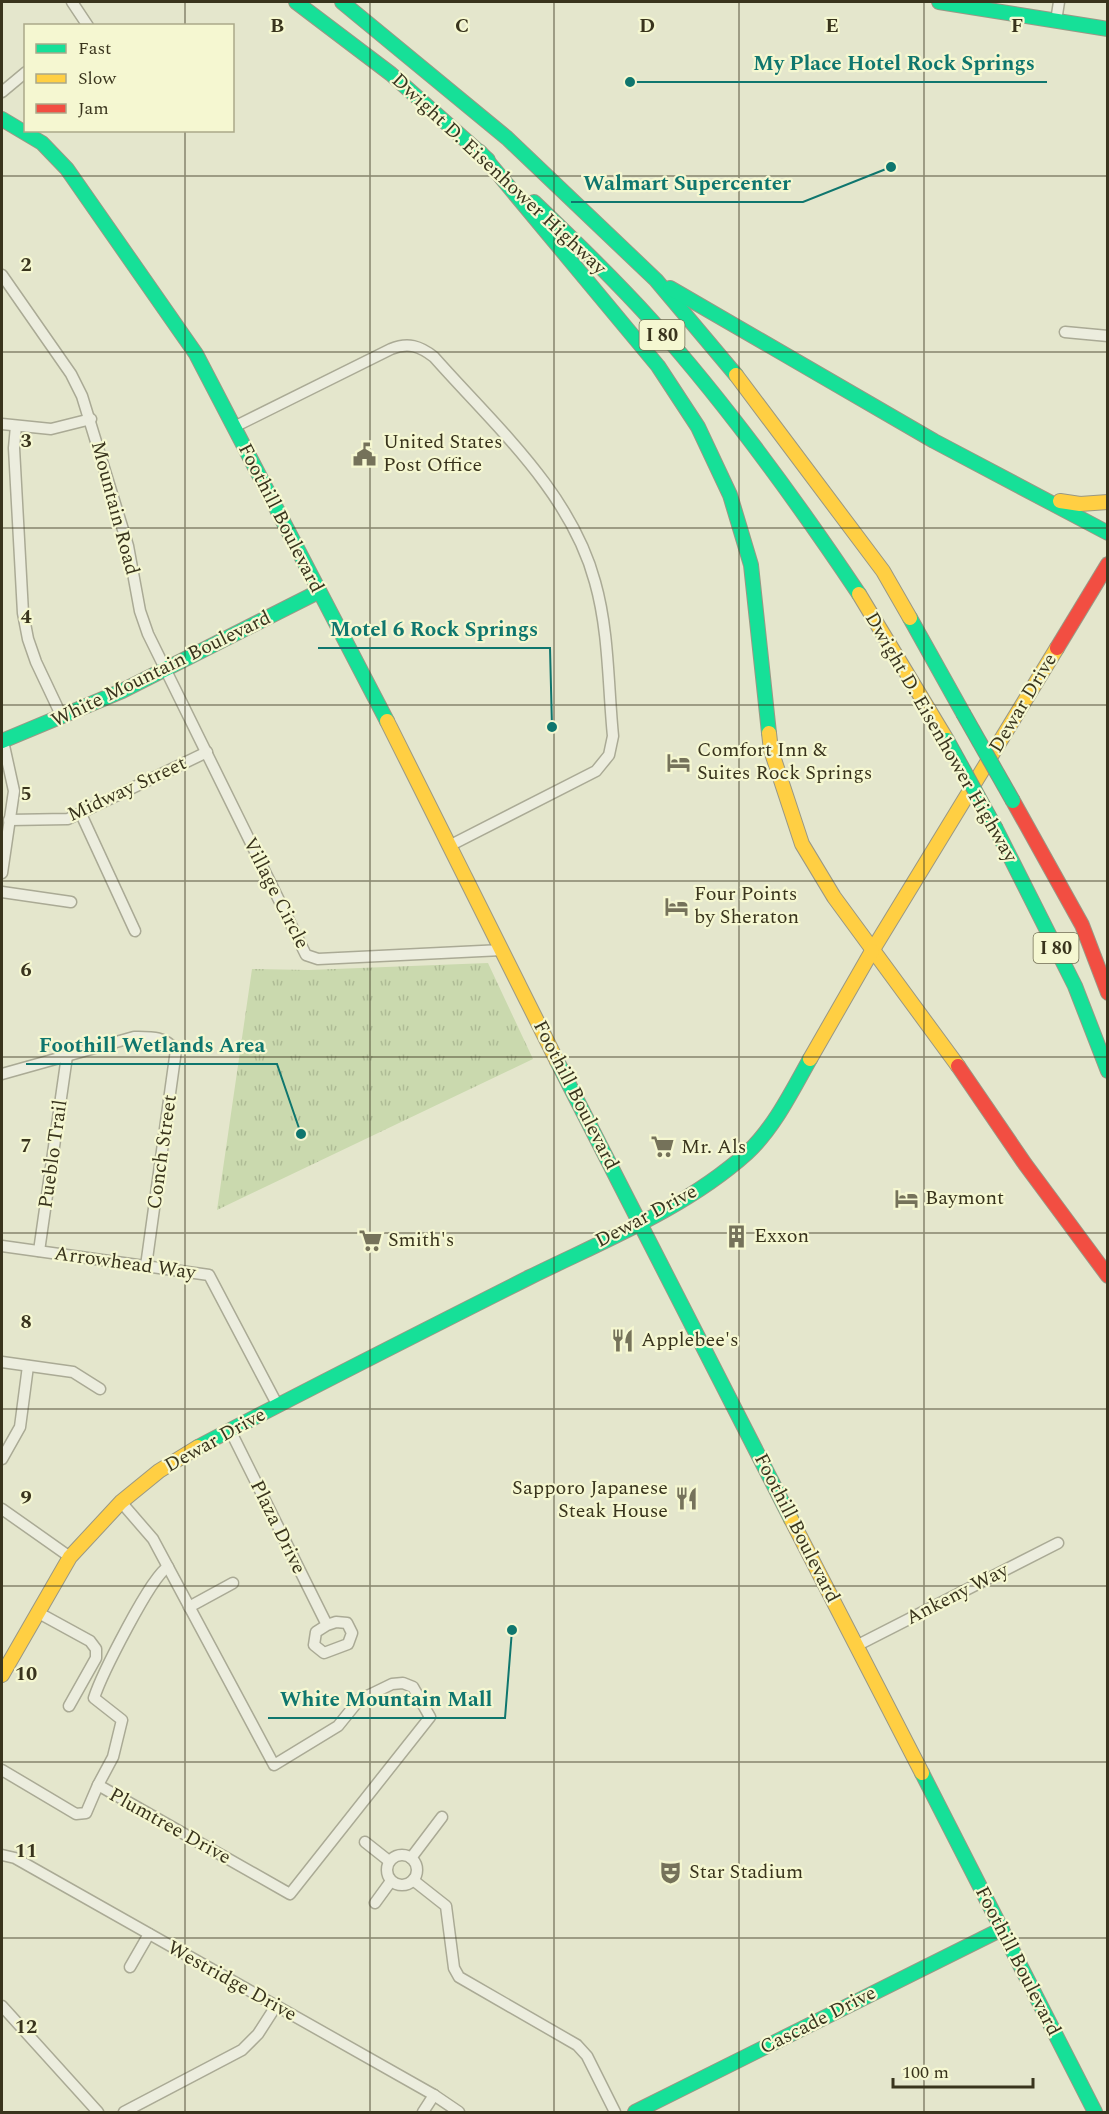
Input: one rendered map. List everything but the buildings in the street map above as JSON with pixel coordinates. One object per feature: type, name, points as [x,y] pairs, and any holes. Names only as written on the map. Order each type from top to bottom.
[{"type":"main road","name":"Dwight D. Eisenhower Highway","points":[[296,2],[391,74],[592,255],[702,380],[795,500],[896,649],[996,829],[1076,986],[1107,1071]]},
{"type":"main road","name":"Dwight D. Eisenhower Highway","points":[[342,2],[507,138],[656,280],[716,347],[883,571],[1082,925],[1107,993]]},
{"type":"main road","points":[[939,2],[1107,29]]},
{"type":"main road","name":"Foothill Boulevard","points":[[2,118],[24,131]]},
{"type":"main road","name":"Foothill Boulevard","points":[[25,132],[42,142],[67,169],[196,354],[318,592],[359,665],[640,1222],[813,1556],[856,1646],[1095,2112]]},
{"type":"main road","points":[[480,152],[658,366],[698,427],[730,495],[751,565],[771,750],[802,844],[834,897],[872,951],[1107,1276]]},
{"type":"main road","points":[[656,280],[934,441],[1047,499],[1107,533]]},
{"type":"main road","points":[[1047,499],[1080,504],[1107,502]]},
{"type":"main road","name":"Dewar Drive","points":[[2,1675],[70,1557],[121,1502],[159,1471],[230,1430],[640,1222],[705,1185],[748,1152],[781,1110],[872,951],[1107,564]]},
{"type":"main road","name":"White Mountain Boulevard","points":[[2,741],[62,717],[166,669],[318,592]]},
{"type":"main road","name":"Cascade Drive","points":[[635,2112],[1002,1929]]},
{"type":"street","points":[[72,2],[87,24]]},
{"type":"street","points":[[1056,21],[1059,2]]},
{"type":"street","points":[[2,92],[24,74]]},
{"type":"street","name":"Mountain Road","points":[[2,275],[70,374],[91,419],[128,546],[140,611],[207,752]]},
{"type":"street","points":[[1065,332],[1107,336]]},
{"type":"street","points":[[234,427],[391,349],[402,345],[415,345],[434,357],[536,473],[570,520],[585,551],[601,613],[613,736],[609,755],[596,771],[449,846]]},
{"type":"street","points":[[2,424],[51,429],[91,419]]},
{"type":"street","points":[[15,426],[14,448],[23,613],[36,662],[62,717]]},
{"type":"street","points":[[2,741],[13,776],[14,791],[6,825],[2,873]]},
{"type":"street","name":"Midway Street","points":[[6,825],[43,818],[62,820],[81,814],[207,752]]},
{"type":"street","name":"Village Circle","points":[[207,752],[306,955],[318,959],[502,950]]},
{"type":"street","points":[[81,814],[135,931]]},
{"type":"street","points":[[2,892],[71,902]]},
{"type":"street","name":"Conch Street","points":[[67,1056],[134,1037],[156,1037],[169,1041],[177,1050],[146,1266]]},
{"type":"street","points":[[2,1074],[67,1056]]},
{"type":"street","name":"Pueblo Trail","points":[[39,1251],[67,1056]]},
{"type":"street","name":"Arrowhead Way","points":[[2,1246],[209,1275],[278,1406]]},
{"type":"street","points":[[2,1362],[73,1372],[100,1389]]},
{"type":"street","points":[[2,1459],[20,1427],[28,1366]]},
{"type":"street","name":"Plaza Drive","points":[[230,1430],[327,1625]]},
{"type":"street","points":[[121,1502],[149,1532],[189,1607],[232,1583]]},
{"type":"street","points":[[2,1509],[70,1557]]},
{"type":"street","name":"Ankeny Way","points":[[856,1646],[1058,1543]]},
{"type":"street","points":[[98,1785],[113,1757],[122,1727],[122,1718],[94,1698],[111,1659],[155,1580],[168,1567]]},
{"type":"street","name":"Plumtree Drive","points":[[2,1770],[81,1815],[86,1813],[98,1785],[290,1894],[430,1717],[413,1687],[403,1683],[392,1684],[359,1700],[338,1726],[274,1765],[189,1607]]},
{"type":"street","points":[[37,1612],[90,1641],[96,1649],[96,1658],[69,1706]]},
{"type":"street","points":[[411,1858],[442,1817]]},
{"type":"street","points":[[365,1842],[389,1861]]},
{"type":"street","name":"Westridge Drive","points":[[2,1855],[15,1858],[434,2095],[459,2112]]},
{"type":"street","points":[[398,1855],[411,1858],[417,1870],[413,1880],[405,1885],[391,1881],[386,1871],[389,1861],[398,1855]]},
{"type":"street","points":[[413,1880],[446,1906],[454,1968],[459,1977],[577,2045],[587,2056],[615,2112]]},
{"type":"street","points":[[375,1903],[391,1881]]},
{"type":"street","points":[[130,1966],[149,1934]]},
{"type":"street","points":[[2,2006],[98,2112]]},
{"type":"street","points":[[124,2112],[242,2050],[258,2034],[276,2006]]},
{"type":"street","points":[[423,2112],[434,2095]]},
{"type":"green space","points":[[488,963],[533,1059],[217,1210],[252,969],[309,970]]},
{"type":"traffic: fast","points":[[296,2],[391,74],[488,160]]},
{"type":"traffic: fast","points":[[342,2],[507,138],[656,280],[736,375]]},
{"type":"traffic: fast","points":[[939,2],[1108,29]]},
{"type":"traffic: fast","points":[[2,119],[42,143],[67,169],[196,354],[387,721]]},
{"type":"traffic: fast","points":[[480,152],[658,366],[698,427],[730,495],[751,565],[769,733]]},
{"type":"traffic: fast","points":[[534,202],[639,306],[681,354],[786,489],[859,594]]},
{"type":"traffic: fast","points":[[670,288],[934,441],[1108,533]]},
{"type":"traffic: fast","points":[[2,741],[122,691],[318,592]]},
{"type":"traffic: fast","points":[[910,618],[963,713]]},
{"type":"traffic: fast","points":[[963,713],[1013,801]]},
{"type":"traffic: fast","points":[[947,740],[996,829]]},
{"type":"traffic: fast","points":[[996,829],[1075,986],[1108,1071]]},
{"type":"traffic: fast","points":[[198,1447],[322,1382],[643,1222],[698,1191],[723,1173],[757,1143],[782,1109],[810,1059]]},
{"type":"traffic: fast","points":[[557,1061],[791,1519]]},
{"type":"traffic: fast","points":[[922,1773],[1095,2112]]},
{"type":"traffic: fast","points":[[635,2112],[1002,1929]]},
{"type":"traffic: slow","points":[[736,375],[883,571],[910,618]]},
{"type":"traffic: slow","points":[[1060,501],[1080,504],[1108,502]]},
{"type":"traffic: slow","points":[[859,594],[947,740]]},
{"type":"traffic: slow","points":[[872,951],[1057,648]]},
{"type":"traffic: slow","points":[[387,721],[557,1061]]},
{"type":"traffic: slow","points":[[769,733],[771,750],[802,844],[834,897],[958,1066]]},
{"type":"traffic: slow","points":[[810,1059],[872,951]]},
{"type":"traffic: slow","points":[[2,1675],[70,1557],[121,1502],[159,1471],[198,1447]]},
{"type":"traffic: slow","points":[[791,1519],[922,1773]]},
{"type":"traffic: jam","points":[[1057,648],[1108,564]]},
{"type":"traffic: jam","points":[[1013,801],[1082,925],[1108,993]]},
{"type":"traffic: jam","points":[[958,1066],[1025,1164],[1108,1276]]},
{"type":"place","name":"My Place Hotel Rock Springs","points":[[630,82]]},
{"type":"place","name":"Walmart Supercenter","points":[[891,167]]},
{"type":"place","name":"United States Post Office","points":[[365,454]]},
{"type":"place","name":"Motel 6 Rock Springs","points":[[552,727]]},
{"type":"place","name":"Comfort Inn & Suites Rock Springs","points":[[679,762]]},
{"type":"place","name":"Four Points by Sheraton","points":[[676,906]]},
{"type":"place","name":"Foothill Wetlands Area","points":[[301,1134]]},
{"type":"place","name":"Mr. Als","points":[[663,1147]]},
{"type":"place","name":"Baymont","points":[[907,1198]]},
{"type":"place","name":"Exxon","points":[[736,1236]]},
{"type":"place","name":"Smith's","points":[[370,1240]]},
{"type":"place","name":"Applebee's","points":[[623,1340]]},
{"type":"place","name":"Sapporo Japanese Steak House","points":[[686,1499]]},
{"type":"place","name":"White Mountain Mall","points":[[512,1630]]},
{"type":"place","name":"Star Stadium","points":[[671,1872]]}]
